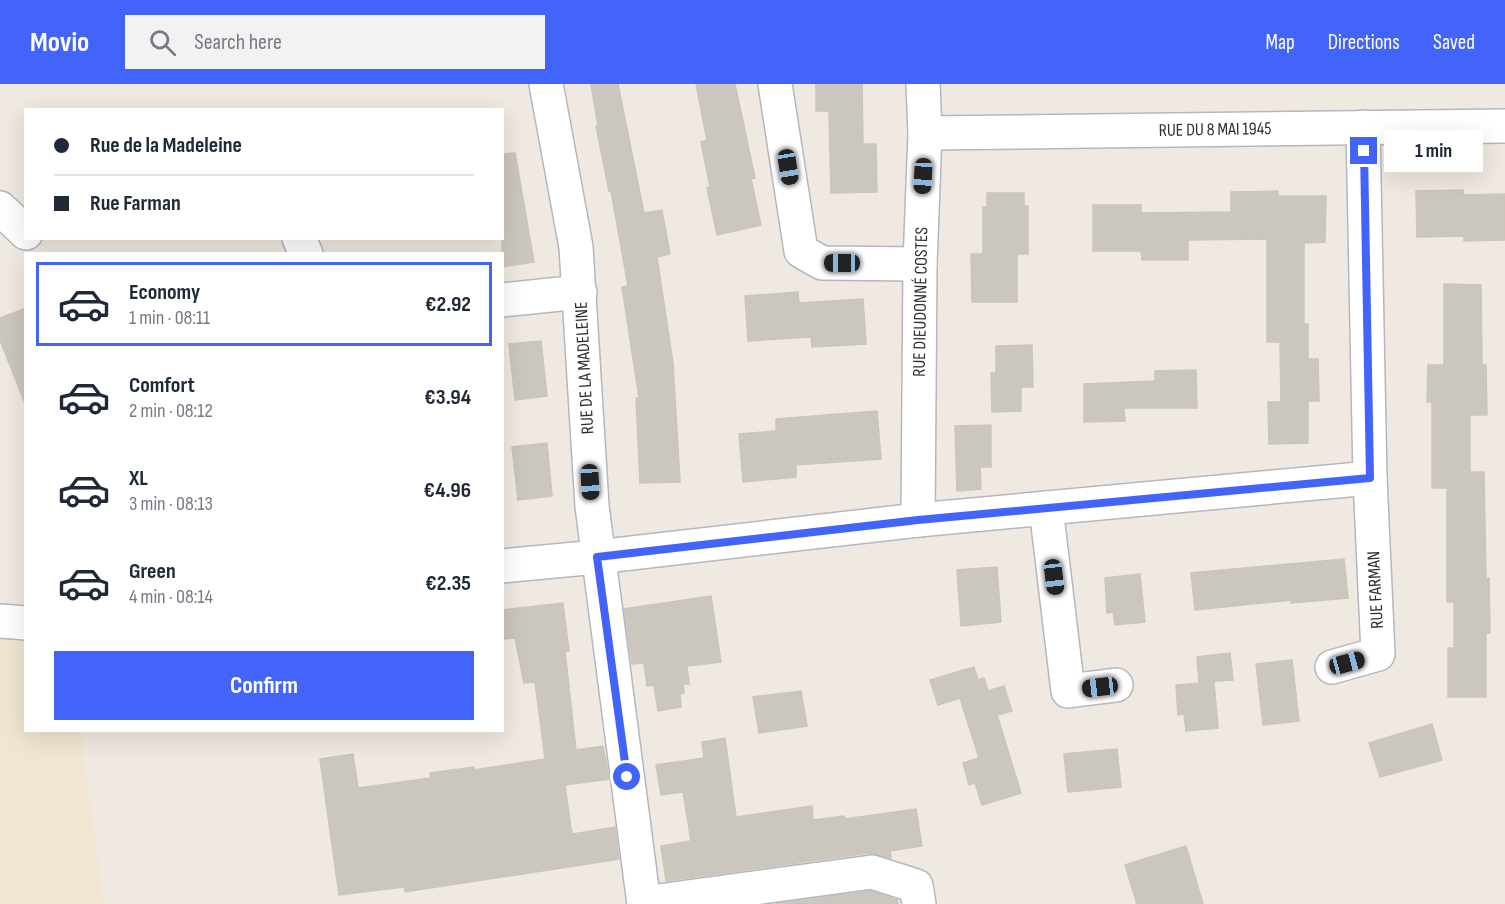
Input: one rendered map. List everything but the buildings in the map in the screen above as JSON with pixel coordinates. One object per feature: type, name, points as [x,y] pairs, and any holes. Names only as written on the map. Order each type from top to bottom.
[{"type":"street","name":"RUE DE LA MADELEINE","points":[[546,84],[576,247],[597,557],[644,904]]},
{"type":"street","points":[[775,84],[801,251],[822,263],[920,264]]},
{"type":"street","name":"RUE DIEUDONNÉ COSTES","points":[[918,520],[920,264],[925,133],[923,84]]},
{"type":"street","name":"RUE DU 8 MAI 1945","points":[[925,133],[1505,126]]},
{"type":"street","name":"RUE FARMAN","points":[[1332,667],[1378,654],[1370,478],[1363,128]]},
{"type":"street","points":[[31,240],[41,252]]},
{"type":"street","points":[[504,300],[580,291]]},
{"type":"street","points":[[504,566],[918,520],[1370,478]]},
{"type":"street","points":[[1046,508],[1068,691],[1116,685]]},
{"type":"street","points":[[0,621],[24,623]]},
{"type":"street","points":[[644,904],[872,872],[916,886],[919,904]]},
{"type":"shaded area","points":[[0,638],[24,638],[24,732],[80,732],[104,904],[0,904]]},
{"type":"route","points":[[627,777],[597,557],[918,520],[1370,478],[1364,151]]}]
